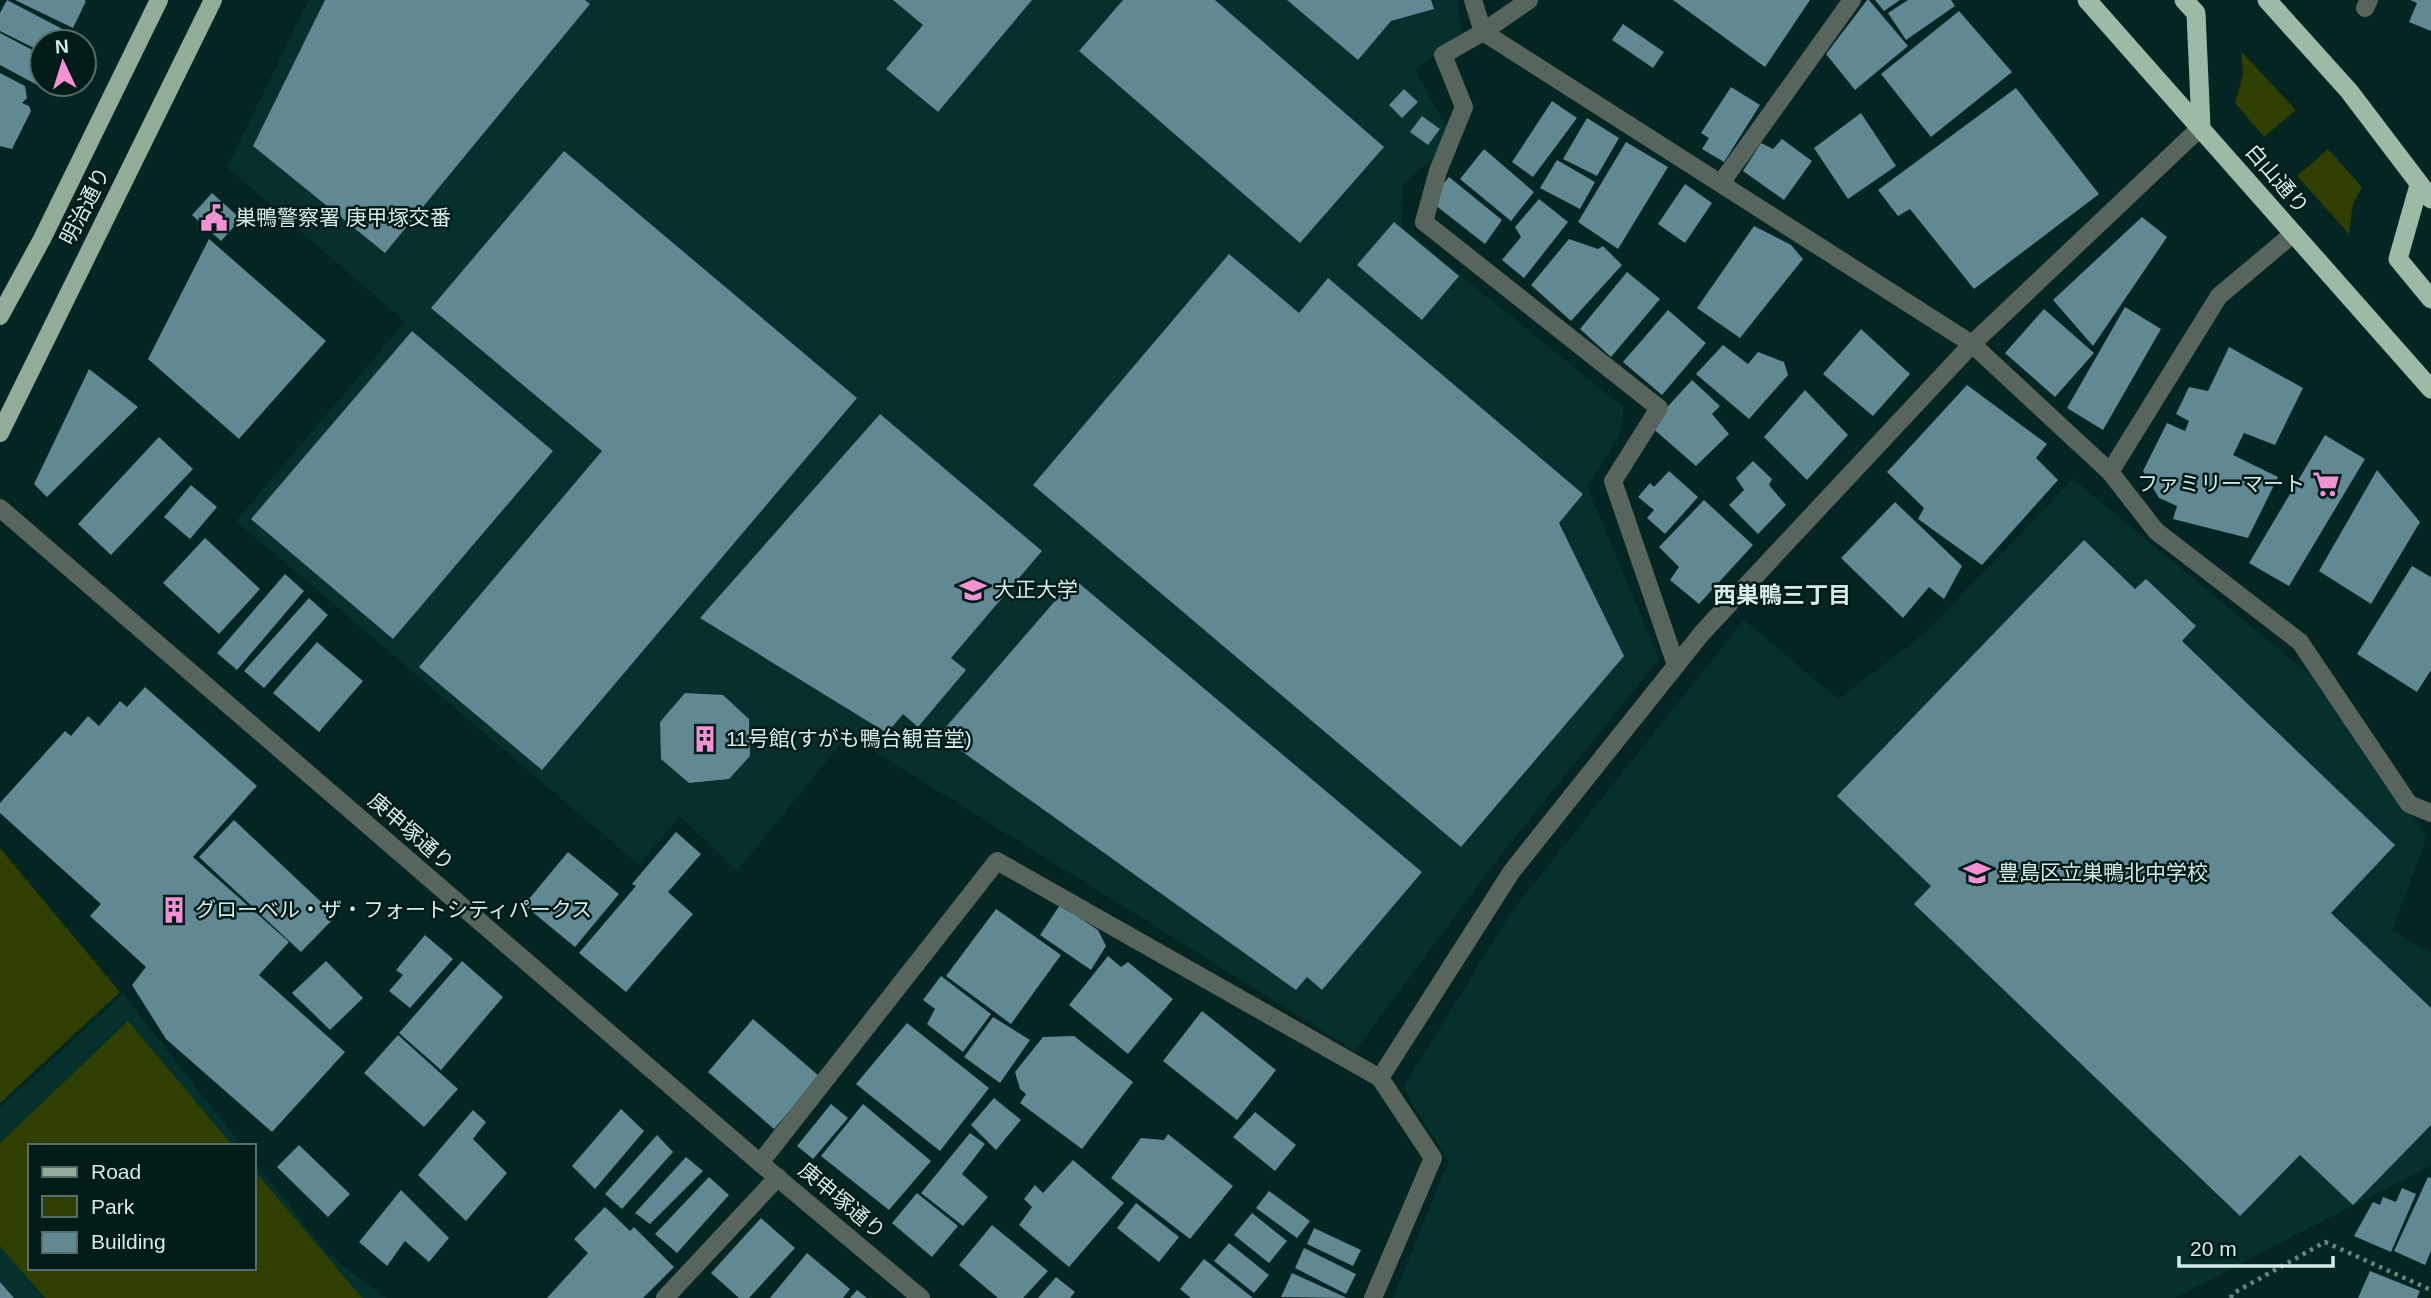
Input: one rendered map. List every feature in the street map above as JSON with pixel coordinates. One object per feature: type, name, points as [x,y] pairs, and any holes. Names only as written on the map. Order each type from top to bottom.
[{"type":"highway","name":"白山通り","points":[[2087,0],[2431,388]]},
{"type":"highway","points":[[2184,0],[2196,13],[2201,127]]},
{"type":"highway","points":[[2267,0],[2350,91],[2425,192],[2398,259],[2431,299]]},
{"type":"main road","name":"明治通り","points":[[0,316],[42,239],[159,0]]},
{"type":"main road","name":"明治通り","points":[[0,433],[213,0]]},
{"type":"street","points":[[1473,0],[1483,32],[1972,344],[2110,472],[2156,531],[2300,642],[2409,804],[2431,813]]},
{"type":"street","points":[[1529,0],[1483,32],[1443,55],[1464,107],[1438,171],[1423,222],[1659,408],[1613,481],[1676,665]]},
{"type":"street","points":[[1721,183],[1852,0]]},
{"type":"street","points":[[1380,1078],[1512,871],[1702,632],[1972,344],[2201,127]]},
{"type":"street","points":[[2110,472],[2219,296],[2294,233]]},
{"type":"street","name":"庚申塚通り","points":[[0,508],[760,1163],[921,1298]]},
{"type":"street","points":[[760,1163],[997,861],[1380,1078],[1433,1158],[1373,1298]]},
{"type":"street","points":[[665,1298],[778,1177]]},
{"type":"path","points":[[2231,1298],[2232,1294],[2325,1242],[2431,1290]]},
{"type":"shaded area","name":"大正大学","points":[[309,0],[1456,0],[1463,33],[1415,70],[1447,128],[1438,154],[1403,184],[1401,227],[1623,407],[1622,431],[1587,487],[1659,659],[1496,861],[1355,1051],[848,735],[737,871],[680,816],[639,865],[236,521],[405,322],[227,167]]},
{"type":"shaded area","name":"豊島区立巣鴨北中学校","points":[[2073,479],[2309,674],[2427,836],[2392,931],[2431,953],[2431,1165],[2175,1298],[1393,1298],[1448,1161],[1403,1088],[1512,911],[1744,620],[1838,699],[1925,633]]},
{"type":"shaded area","points":[[123,994],[240,1144],[28,1144],[28,1270],[256,1270],[256,1163],[326,1252],[386,1298],[0,1298],[0,1107]]},
{"type":"green space","points":[[2241,51],[2296,110],[2264,137],[2235,103],[2243,75]]},
{"type":"green space","points":[[2328,149],[2362,187],[2353,204],[2349,234],[2297,176]]},
{"type":"green space","points":[[0,848],[120,992],[0,1103]]},
{"type":"green space","points":[[128,1021],[231,1144],[28,1144],[28,1270],[256,1270],[256,1172],[362,1298],[45,1298],[0,1246],[0,1143]]},
{"type":"building","points":[[7,0],[60,28],[28,28],[28,45],[0,31],[0,13]]},
{"type":"building","points":[[15,0],[84,0],[86,1],[73,28]]},
{"type":"building","points":[[325,0],[585,0],[590,4],[385,253],[253,146]]},
{"type":"building","points":[[893,0],[1032,0],[938,112],[886,69],[923,25]]},
{"type":"building","points":[[1123,0],[1215,0],[1384,147],[1300,243],[1079,51]]},
{"type":"building","points":[[1287,0],[1431,0],[1434,9],[1391,21],[1358,60]]},
{"type":"building","points":[[1673,0],[1810,0],[1765,67]]},
{"type":"building","points":[[1867,0],[1908,46],[1855,90],[1826,54]]},
{"type":"building","points":[[1875,0],[1900,0],[1884,11]]},
{"type":"building","points":[[1908,0],[1951,0],[1955,6],[1906,40],[1888,13]]},
{"type":"building","points":[[2410,0],[2431,0],[2431,31],[2409,22],[2417,3]]},
{"type":"building","points":[[1959,11],[2012,72],[1931,137],[1881,74]]},
{"type":"building","points":[[1623,24],[1664,52],[1653,68],[1612,40]]},
{"type":"building","points":[[0,33],[28,48],[28,80],[0,65]]},
{"type":"building","points":[[0,73],[25,86],[27,98],[22,103],[29,106],[31,111],[12,149],[0,146]]},
{"type":"building","points":[[1731,87],[1760,105],[1724,162],[1702,149],[1709,138],[1701,133]]},
{"type":"building","points":[[2016,88],[2099,194],[1974,289],[1910,209],[1898,216],[1878,190]]},
{"type":"building","points":[[1404,89],[1418,102],[1402,118],[1389,105]]},
{"type":"building","points":[[1552,101],[1577,118],[1533,177],[1512,162]]},
{"type":"building","points":[[1861,113],[1896,166],[1848,199],[1814,148]]},
{"type":"building","points":[[1422,116],[1440,129],[1428,145],[1410,132]]},
{"type":"building","points":[[1587,118],[1619,138],[1597,176],[1563,159]]},
{"type":"building","points":[[1782,139],[1812,161],[1784,200],[1743,171],[1761,143],[1773,149]]},
{"type":"building","points":[[1626,142],[1668,167],[1618,249],[1578,222]]},
{"type":"building","points":[[1484,149],[1534,192],[1511,221],[1460,179]]},
{"type":"building","points":[[564,151],[857,398],[542,770],[419,667],[602,451],[431,308]]},
{"type":"building","points":[[1557,160],[1595,182],[1580,209],[1540,188]]},
{"type":"building","points":[[1449,177],[1502,220],[1485,244],[1430,201]]},
{"type":"building","points":[[1685,184],[1712,203],[1685,243],[1658,224]]},
{"type":"building","points":[[212,193],[241,219],[221,241],[192,215]]},
{"type":"building","points":[[1539,199],[1568,222],[1524,278],[1502,260],[1521,237],[1515,227]]},
{"type":"building","points":[[2142,217],[2167,237],[2093,346],[2053,300]]},
{"type":"building","points":[[1394,222],[1459,276],[1422,320],[1357,265]]},
{"type":"building","points":[[1754,226],[1791,245],[1803,259],[1740,338],[1697,308]]},
{"type":"building","points":[[209,239],[326,341],[239,439],[148,359]]},
{"type":"building","points":[[1569,239],[1598,249],[1603,246],[1622,265],[1571,321],[1531,285]]},
{"type":"building","points":[[1229,254],[1299,313],[1328,278],[1583,494],[1559,523],[1624,656],[1461,847],[1033,485]]},
{"type":"building","points":[[1627,272],[1660,299],[1611,357],[1580,329]]},
{"type":"building","points":[[2125,307],[2161,329],[2103,430],[2067,408]]},
{"type":"building","points":[[2044,309],[2094,353],[2055,397],[2005,353]]},
{"type":"building","points":[[1668,310],[1706,343],[1662,395],[1623,362]]},
{"type":"building","points":[[1861,329],[1910,374],[1873,416],[1823,374]]},
{"type":"building","points":[[412,331],[553,451],[393,639],[251,519]]},
{"type":"building","points":[[1723,345],[1748,364],[1758,352],[1784,362],[1788,375],[1749,419],[1696,374]]},
{"type":"building","points":[[2229,347],[2303,388],[2275,445],[2244,433],[2233,455],[2278,477],[2248,538],[2173,519],[2177,506],[2159,498],[2143,471],[2167,423],[2185,431],[2189,421],[2176,414],[2189,387],[2208,391]]},
{"type":"building","points":[[89,369],[138,407],[47,497],[34,484]]},
{"type":"building","points":[[1692,380],[1720,406],[1712,414],[1729,434],[1696,466],[1650,426]]},
{"type":"building","points":[[1967,385],[2047,444],[2036,458],[2058,480],[1982,565],[1918,519],[1924,508],[1887,472]]},
{"type":"building","points":[[1805,390],[1848,435],[1807,480],[1764,437]]},
{"type":"building","points":[[880,414],[1042,551],[951,658],[966,670],[918,727],[903,714],[887,733],[700,618]]},
{"type":"building","points":[[2325,435],[2365,459],[2289,586],[2249,563]]},
{"type":"building","points":[[159,437],[193,469],[111,555],[78,524]]},
{"type":"building","points":[[1753,461],[1772,479],[1769,485],[1786,505],[1758,534],[1729,505],[1744,490],[1736,478]]},
{"type":"building","points":[[2377,470],[2420,522],[2371,604],[2319,571]]},
{"type":"building","points":[[1669,471],[1698,497],[1665,534],[1647,518],[1654,510],[1638,497],[1650,483],[1654,487]]},
{"type":"building","points":[[191,485],[217,507],[190,539],[164,517]]},
{"type":"building","points":[[1704,500],[1753,545],[1699,604],[1670,580],[1679,567],[1659,547]]},
{"type":"building","points":[[1895,502],[1962,566],[1944,599],[1929,587],[1903,618],[1841,558]]},
{"type":"building","points":[[205,538],[260,589],[219,634],[163,583]]},
{"type":"building","points":[[2084,540],[2135,589],[2146,579],[2196,626],[2182,641],[2395,845],[2331,913],[2431,1008],[2431,1125],[2353,1205],[2300,1155],[2240,1216],[1914,904],[1931,886],[1837,796]]},
{"type":"building","points":[[2412,566],[2431,577],[2431,670],[2417,692],[2357,654]]},
{"type":"building","points":[[285,574],[304,591],[237,670],[217,653]]},
{"type":"building","points":[[1074,579],[1422,872],[1322,990],[1307,977],[1296,990],[939,735]]},
{"type":"building","points":[[309,598],[328,615],[264,688],[244,671]]},
{"type":"building","points":[[317,642],[363,681],[319,732],[273,693]]},
{"type":"building","name":"グローベル・ザ・フォートシティパークス","points":[[145,687],[257,786],[193,857],[289,942],[259,975],[345,1052],[272,1132],[166,1039],[132,985],[146,967],[90,916],[101,904],[0,813],[0,803],[65,731],[71,736],[88,716],[99,726],[120,701],[127,707]]},
{"type":"building","name":"11号館(すがも鴨台観音堂)","points":[[685,693],[723,695],[749,719],[750,756],[729,779],[689,783],[661,759],[660,722]]},
{"type":"building","points":[[234,820],[336,916],[301,952],[199,857]]},
{"type":"building","points":[[676,832],[701,854],[668,892],[693,914],[626,992],[579,953],[636,886],[632,884]]},
{"type":"building","points":[[568,852],[619,894],[575,947],[524,905]]},
{"type":"building","points":[[1060,905],[1098,930],[1106,946],[1091,970],[1040,935]]},
{"type":"building","points":[[996,909],[1061,955],[1011,1024],[946,976]]},
{"type":"building","points":[[425,935],[453,959],[410,1008],[389,991],[403,975],[396,970]]},
{"type":"building","points":[[1108,956],[1121,967],[1128,962],[1173,999],[1128,1054],[1069,1005]]},
{"type":"building","points":[[326,961],[363,998],[330,1030],[292,993]]},
{"type":"building","points":[[462,961],[503,997],[441,1070],[399,1033]]},
{"type":"building","points":[[941,976],[991,1014],[963,1052],[927,1024],[935,1009],[923,1000]]},
{"type":"building","points":[[1202,1011],[1276,1070],[1237,1120],[1163,1061]]},
{"type":"building","points":[[993,1017],[1030,1040],[1000,1083],[964,1057]]},
{"type":"building","points":[[753,1019],[819,1076],[774,1129],[708,1072]]},
{"type":"building","points":[[907,1023],[989,1088],[940,1151],[856,1084]]},
{"type":"building","points":[[398,1035],[458,1089],[424,1127],[364,1073]]},
{"type":"building","points":[[1074,1036],[1133,1082],[1082,1149],[1020,1103],[1026,1094],[1020,1089],[1015,1072],[1043,1037]]},
{"type":"building","points":[[994,1098],[1021,1120],[996,1150],[971,1125]]},
{"type":"building","points":[[831,1104],[848,1118],[813,1159],[797,1146]]},
{"type":"building","points":[[863,1104],[931,1161],[889,1210],[821,1156]]},
{"type":"building","points":[[621,1109],[644,1131],[595,1189],[572,1166]]},
{"type":"building","points":[[473,1110],[486,1122],[473,1139],[507,1173],[466,1221],[418,1175]]},
{"type":"building","points":[[1255,1112],[1296,1145],[1275,1171],[1233,1137]]},
{"type":"building","points":[[970,1133],[985,1144],[962,1174],[988,1197],[963,1226],[921,1193]]},
{"type":"building","points":[[1168,1134],[1233,1186],[1190,1239],[1111,1178],[1141,1138],[1164,1140]]},
{"type":"building","points":[[657,1135],[673,1152],[622,1209],[605,1194]]},
{"type":"building","points":[[299,1145],[350,1194],[328,1217],[277,1167]]},
{"type":"building","points":[[686,1157],[703,1171],[650,1224],[635,1213]]},
{"type":"building","points":[[1073,1160],[1124,1203],[1069,1267],[1019,1225],[1032,1207],[1024,1199],[1035,1185],[1043,1193]]},
{"type":"building","points":[[709,1177],[729,1195],[677,1253],[655,1234]]},
{"type":"building","points":[[2428,1177],[2431,1178],[2431,1251],[2425,1265],[2394,1251]]},
{"type":"building","points":[[2402,1188],[2416,1194],[2391,1252],[2354,1236],[2373,1202],[2380,1205],[2383,1197],[2396,1202]]},
{"type":"building","points":[[401,1190],[449,1238],[429,1262],[405,1241],[387,1266],[359,1242]]},
{"type":"building","points":[[1269,1191],[1310,1221],[1297,1238],[1256,1208]]},
{"type":"building","points":[[917,1193],[958,1226],[932,1257],[892,1223]]},
{"type":"building","points":[[1136,1203],[1179,1237],[1159,1262],[1117,1228]]},
{"type":"building","points":[[605,1207],[630,1231],[634,1227],[674,1267],[643,1298],[547,1298],[588,1253],[574,1239]]},
{"type":"building","points":[[1252,1213],[1287,1241],[1269,1263],[1234,1235]]},
{"type":"building","points":[[761,1218],[795,1248],[749,1298],[739,1298],[711,1273]]},
{"type":"building","points":[[992,1225],[1048,1271],[1023,1298],[998,1298],[959,1265]]},
{"type":"building","points":[[1314,1228],[1361,1250],[1353,1266],[1307,1244]]},
{"type":"building","points":[[1229,1243],[1269,1275],[1254,1293],[1214,1261]]},
{"type":"building","points":[[1304,1248],[1356,1274],[1346,1294],[1295,1268]]},
{"type":"building","points":[[807,1253],[850,1289],[843,1298],[770,1298]]},
{"type":"building","points":[[1204,1259],[1253,1298],[1191,1298],[1180,1289]]},
{"type":"building","points":[[2370,1271],[2420,1291],[2417,1298],[2358,1298]]},
{"type":"building","points":[[1292,1273],[1347,1298],[1281,1297]]},
{"type":"building","points":[[1056,1277],[1075,1292],[1070,1298],[1038,1298]]},
{"type":"building","points":[[0,1282],[14,1298],[0,1298]]},
{"type":"building","points":[[857,1290],[867,1298],[850,1298]]},
{"type":"place","name":"巣鴨警察署 庚甲塚交番","points":[[214,218]]},
{"type":"place","name":"ファミリーマート","points":[[2326,484]]},
{"type":"place","name":"大正大学","points":[[973,590]]},
{"type":"place","name":"11号館(すがも鴨台観音堂)","points":[[705,739]]},
{"type":"place","name":"豊島区立巣鴨北中学校","points":[[1977,873]]},
{"type":"place","name":"グローベル・ザ・フォートシティパークス","points":[[174,910]]},
{"type":"district","name":"西巣鴨三丁目","points":[[1782,595]]}]
